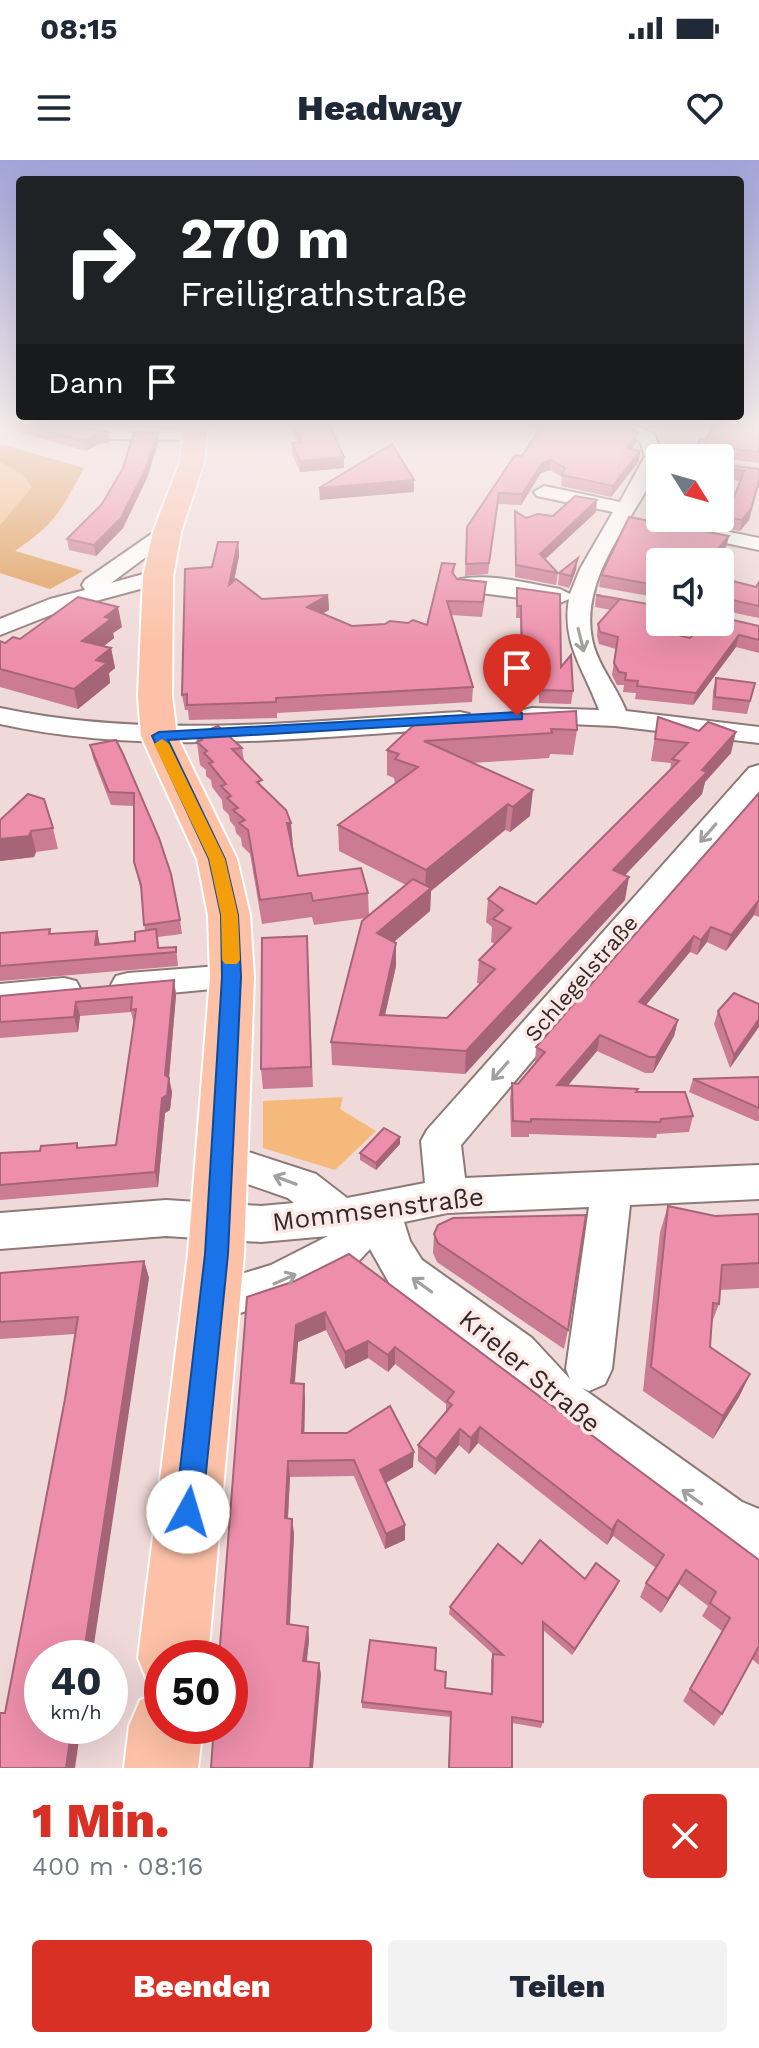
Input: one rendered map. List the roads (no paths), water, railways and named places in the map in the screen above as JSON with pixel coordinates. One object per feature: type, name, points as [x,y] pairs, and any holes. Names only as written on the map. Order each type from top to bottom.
[{"type":"main road","points":[[175,1640],[211,1302],[232,977],[229,915],[217,859],[159,736],[155,696],[158,577],[167,532],[179,499]]},
{"type":"main road","points":[[161,1768],[164,1744]]},
{"type":"street","points":[[533,512],[540,499]]},
{"type":"street","points":[[585,499],[628,515]]},
{"type":"street","points":[[615,718],[580,639],[577,611],[589,596],[637,499]]},
{"type":"street","points":[[0,628],[90,587],[167,532]]},
{"type":"street","points":[[698,532],[759,544]]},
{"type":"street","points":[[58,604],[158,577]]},
{"type":"street","points":[[465,585],[589,596]]},
{"type":"street","points":[[0,716],[38,726],[91,734],[159,736],[494,718],[615,718],[759,735]]},
{"type":"street","name":"Schlegelstraße","points":[[447,1196],[441,1141],[759,774]]},
{"type":"street","points":[[0,996],[232,977]]},
{"type":"street","points":[[211,1302],[280,1282],[342,1250],[361,1213],[302,1186],[221,1159]]},
{"type":"street","name":"Mommsenstraße","points":[[0,1231],[166,1218],[261,1224],[361,1213],[447,1196],[759,1182]]},
{"type":"street","points":[[589,1369],[612,1187]]},
{"type":"street","name":"Krieler Straße","points":[[361,1213],[390,1247],[407,1274],[516,1353],[546,1389],[724,1520],[759,1535]]}]
